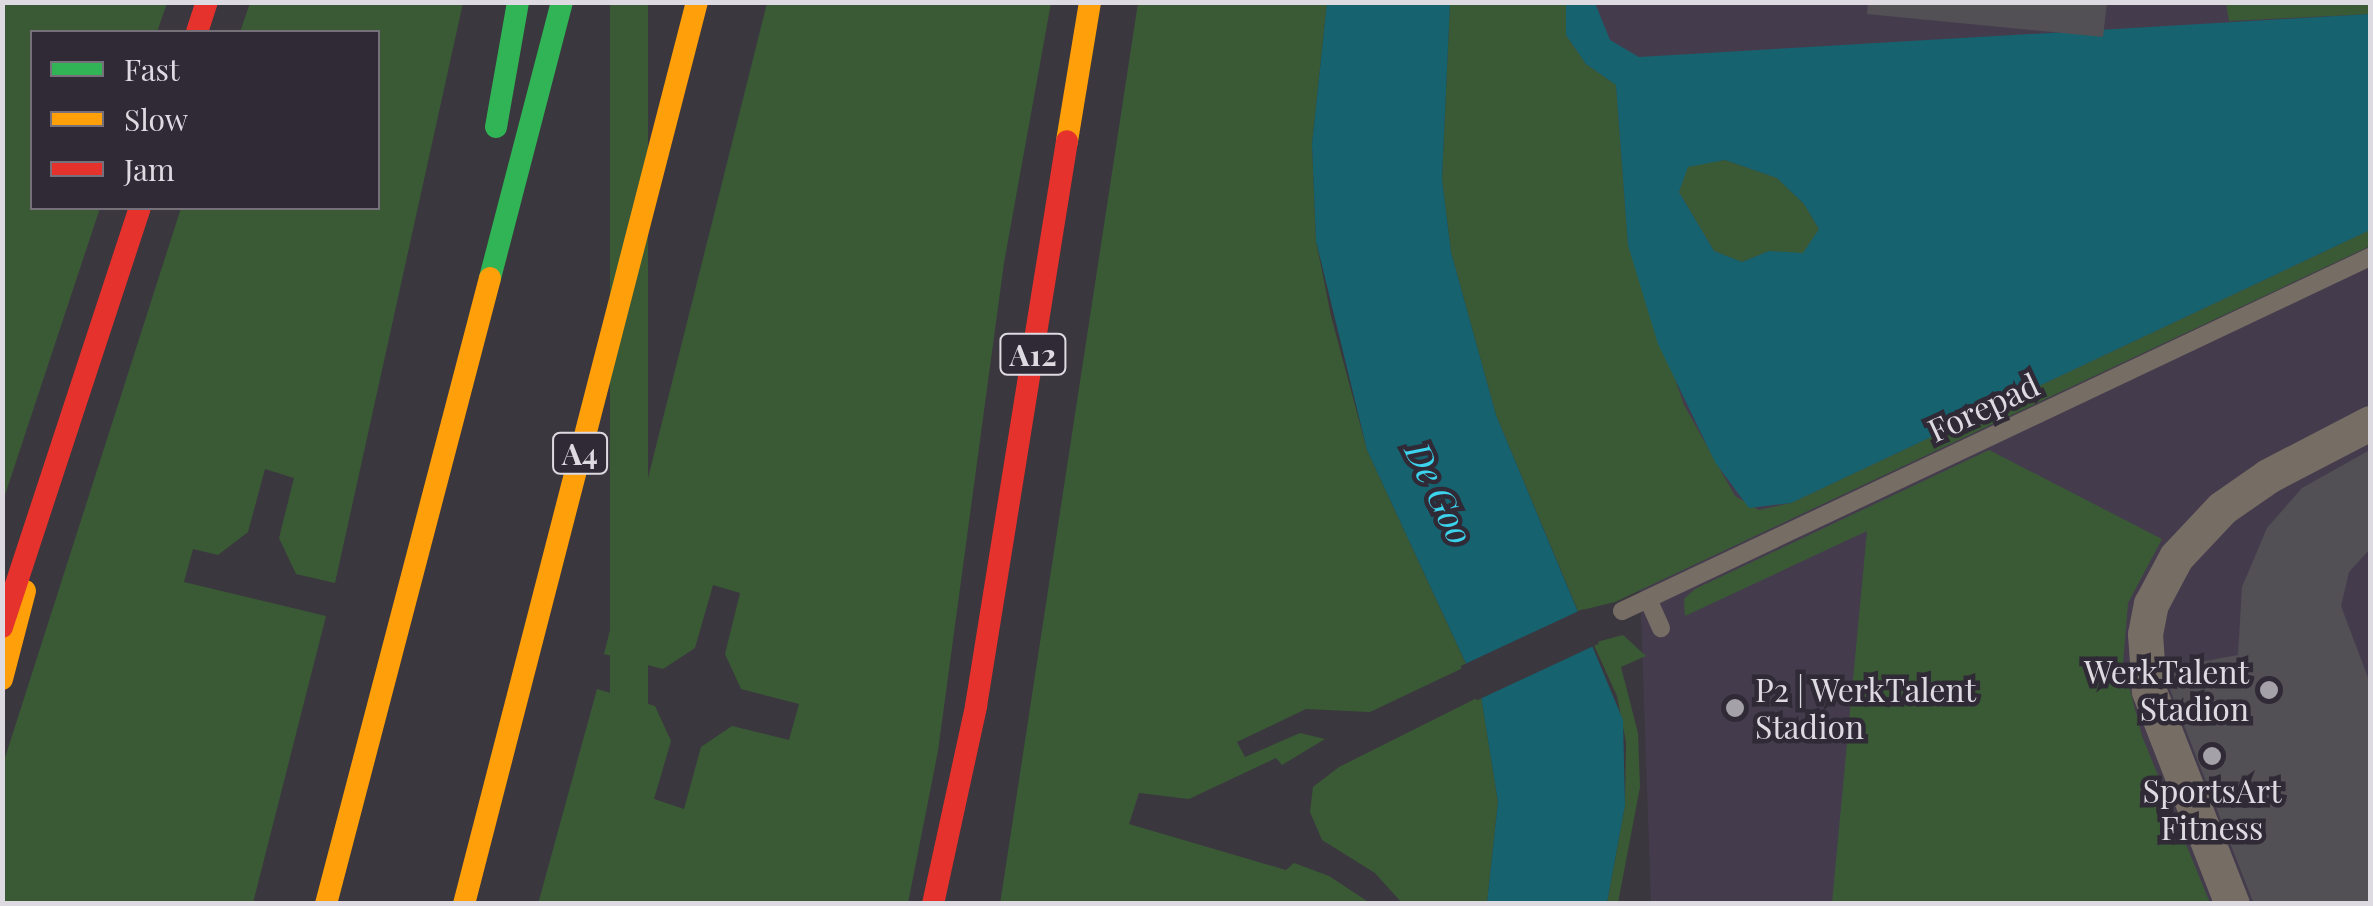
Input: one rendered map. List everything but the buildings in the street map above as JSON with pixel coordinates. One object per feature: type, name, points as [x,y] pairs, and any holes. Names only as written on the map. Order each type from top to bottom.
[{"type":"highway","points":[[198,30],[206,2]]},
{"type":"highway","points":[[491,158],[518,2]]},
{"type":"highway","points":[[326,904],[562,2]]},
{"type":"highway","name":"A4","points":[[464,904],[696,2]]},
{"type":"highway","name":"A12","points":[[932,904],[976,706],[1090,2]]},
{"type":"highway","points":[[437,470],[484,197]]},
{"type":"highway","points":[[2,626],[48,500],[139,210]]},
{"type":"highway","points":[[2,679],[48,500]]},
{"type":"highway","name":"A12","points":[[960,904],[976,706]]},
{"type":"street","points":[[2232,904],[2149,691],[2145,634],[2151,604],[2176,557],[2222,508],[2268,476],[2370,423]]},
{"type":"lane","name":"Forepad","points":[[1622,611],[2370,257]]},
{"type":"lane","points":[[1648,599],[1661,628]]},
{"type":"shaded area","points":[[1535,3],[2370,3],[2370,903],[1651,903],[1640,585]]},
{"type":"green space","points":[[3,2],[167,3],[158,30],[30,30],[30,210],[99,210],[3,501]]},
{"type":"green space","points":[[250,3],[463,3],[335,583],[296,574],[279,538],[294,478],[265,469],[248,532],[218,555],[193,549],[184,582],[326,616],[253,903],[3,904],[3,764],[180,210],[380,210],[380,30],[241,30]]},
{"type":"green space","points":[[610,3],[648,3],[648,904],[610,904]]},
{"type":"green space","points":[[767,3],[1051,3],[1004,263],[938,751],[908,903],[538,904],[597,689],[655,706],[671,741],[654,799],[684,809],[701,747],[732,726],[789,740],[799,704],[741,689],[725,654],[740,593],[713,585],[695,648],[663,669],[604,654]]},
{"type":"green space","points":[[1138,3],[1327,3],[1312,144],[1316,241],[1331,316],[1367,450],[1467,666],[1370,712],[1306,709],[1237,742],[1245,757],[1300,733],[1325,739],[1282,765],[1276,758],[1189,799],[1139,793],[1129,824],[1286,870],[1294,863],[1329,876],[1370,903],[1000,904]]},
{"type":"green space","points":[[1450,3],[1566,3],[1566,35],[1586,64],[1616,85],[1628,245],[1684,405],[1735,496],[1759,510],[1791,503],[2370,230],[2370,246],[1615,602],[1578,611],[1496,415],[1451,252],[1442,179]]},
{"type":"green space","points":[[2226,3],[2370,3],[2370,14],[2229,21]]},
{"type":"green space","points":[[1725,160],[1777,178],[1804,204],[1819,229],[1803,254],[1769,251],[1742,262],[1714,251],[1679,192],[1688,166]]},
{"type":"green space","points":[[1989,450],[2162,539],[2128,603],[2123,663],[2142,736],[2210,903],[1832,903],[1867,531],[1685,616],[1684,599],[1695,589]]},
{"type":"green space","points":[[1623,635],[1646,656],[1621,667],[1638,733],[1640,787],[1618,903],[1607,903],[1625,805],[1626,742],[1617,696],[1593,643]]},
{"type":"green space","points":[[1481,696],[1498,802],[1487,903],[1402,903],[1375,873],[1322,840],[1310,812],[1313,787],[1339,767]]},
{"type":"water","name":"De Goo","points":[[1327,3],[1450,3],[1442,179],[1451,252],[1496,415],[1623,720],[1625,805],[1607,903],[1487,903],[1498,802],[1481,696],[1367,450],[1316,241],[1312,144]]},
{"type":"water","points":[[1566,3],[1595,3],[1610,40],[1639,57],[2370,14],[2370,230],[1791,503],[1749,508],[1715,462],[1658,344],[1628,245],[1616,85],[1586,64],[1566,35]],"holes":[[[1725,160],[1777,178],[1804,204],[1819,229],[1803,253],[1769,251],[1742,262],[1714,251],[1679,192],[1688,167]]]},
{"type":"pier","points":[[1583,609],[1599,643],[1477,700],[1461,666]]},
{"type":"traffic: fast","points":[[496,127],[518,2]]},
{"type":"traffic: fast","points":[[490,278],[562,2]]},
{"type":"traffic: slow","points":[[464,904],[697,2]]},
{"type":"traffic: slow","points":[[1067,141],[1090,2]]},
{"type":"traffic: slow","points":[[326,904],[490,278]]},
{"type":"traffic: slow","points":[[2,679],[25,591]]},
{"type":"traffic: jam","points":[[198,30],[207,2]]},
{"type":"traffic: jam","points":[[933,904],[976,706],[1067,141]]},
{"type":"traffic: jam","points":[[2,627],[139,210]]},
{"type":"place","name":"WerkTalent Stadion","points":[[2269,690]]},
{"type":"place","name":"P2 | WerkTalent Stadion","points":[[1735,708]]},
{"type":"place","name":"SportsArt Fitness","points":[[2212,756]]}]
